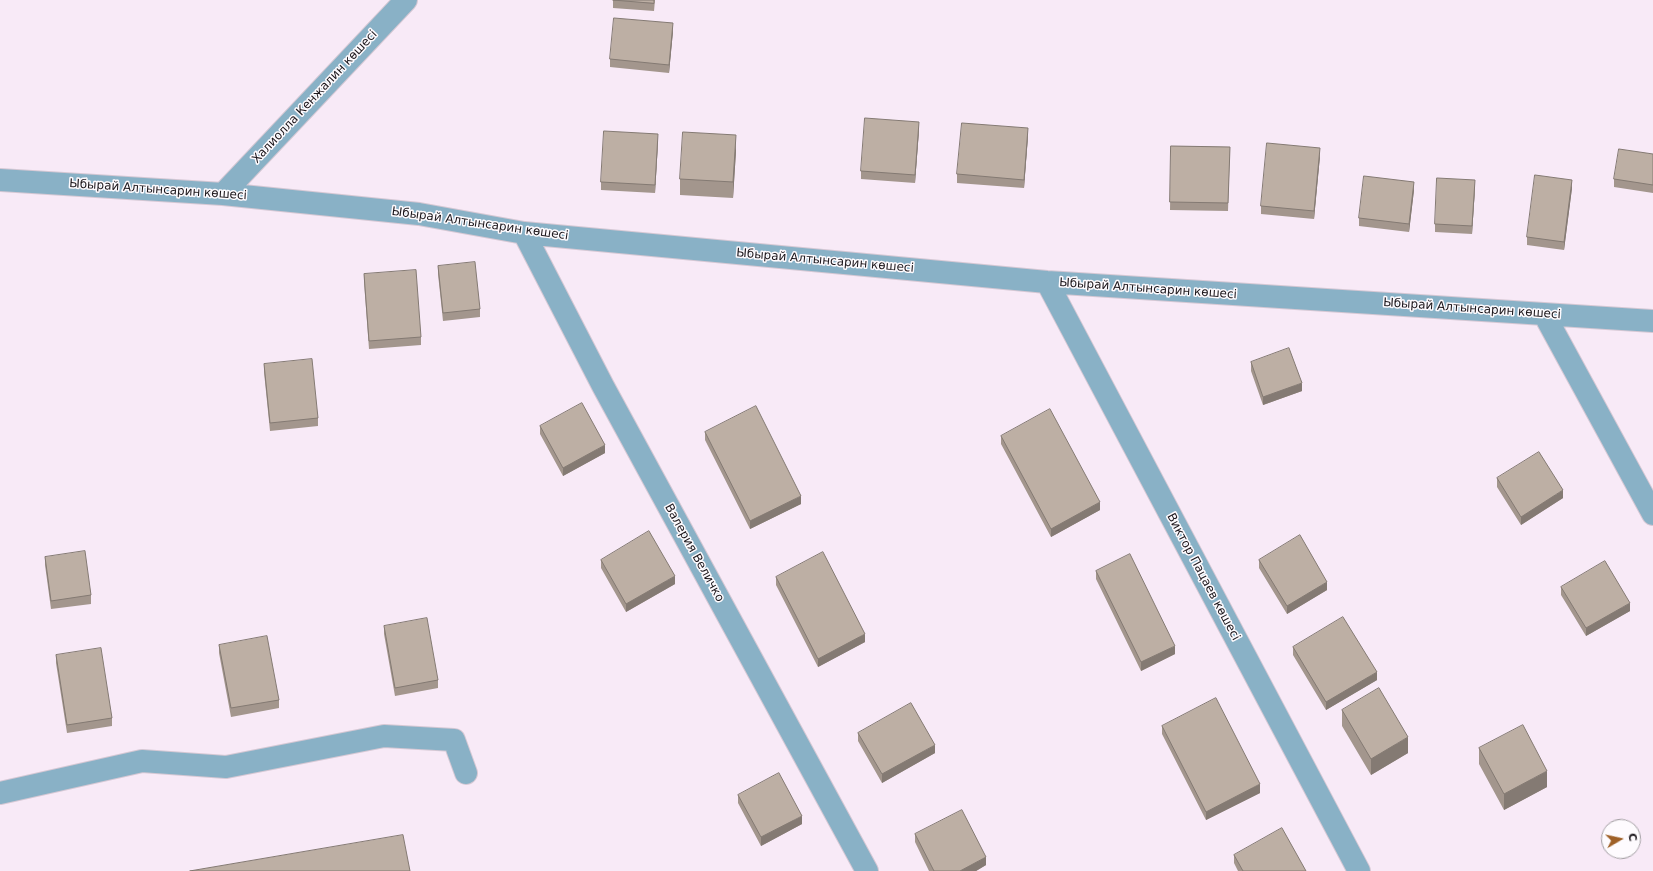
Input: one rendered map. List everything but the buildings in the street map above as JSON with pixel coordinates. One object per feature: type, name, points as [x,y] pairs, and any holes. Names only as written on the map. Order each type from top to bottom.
[{"type":"street","name":"Халиолла Кенжалин көшесі","points":[[223,194],[406,0]]},
{"type":"street","name":"Ыбырай Алтынсарин көшесі","points":[[0,180],[223,194],[419,214],[524,233],[1048,282],[1653,321]]},
{"type":"street","name":"Валерия Величко","points":[[524,233],[603,386],[867,871]]},
{"type":"street","name":"Виктор Пацаев көшесі","points":[[1048,282],[1359,871]]},
{"type":"street","points":[[1544,314],[1653,514]]},
{"type":"street","points":[[0,793],[142,761],[226,767],[384,736],[454,740],[466,773]]}]
